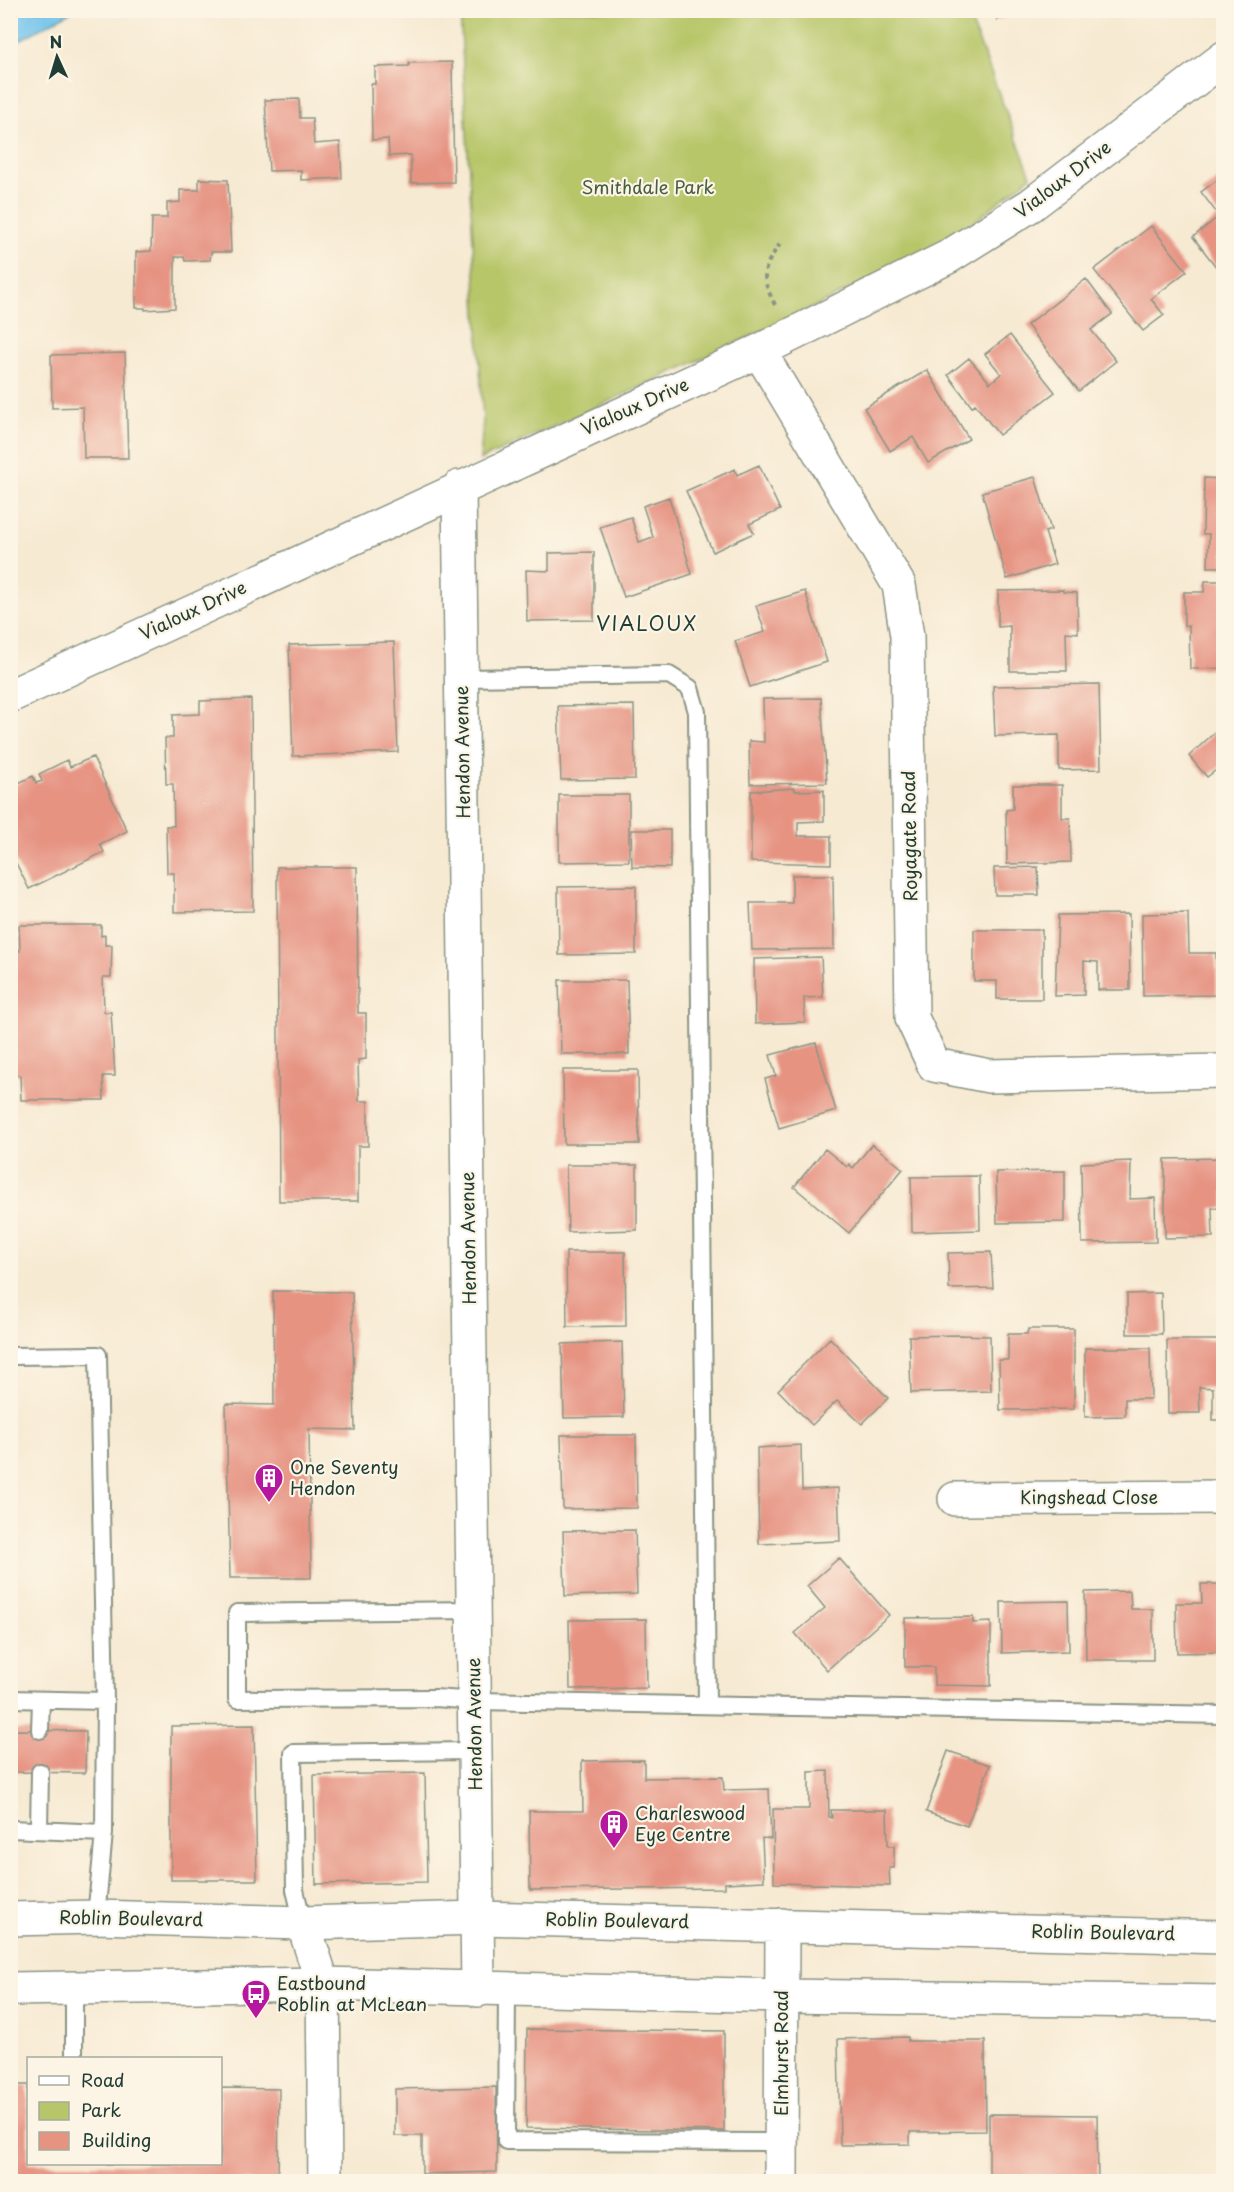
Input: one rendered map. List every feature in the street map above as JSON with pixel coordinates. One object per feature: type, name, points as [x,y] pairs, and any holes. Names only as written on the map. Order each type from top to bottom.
[{"type":"street","name":"Vialoux Drive","points":[[10,696],[459,487],[759,351],[948,257],[1031,205],[1224,58]]},
{"type":"street","name":"Royagate Road","points":[[759,351],[899,585],[907,636],[912,1018],[934,1065],[989,1076],[1224,1071]]},
{"type":"street","name":"Hendon Avenue","points":[[459,487],[478,1918],[493,1990]]},
{"type":"street","name":"Kingshead Close","points":[[955,1499],[1224,1497]]},
{"type":"street","name":"Roblin Boulevard","points":[[10,1919],[96,1917],[303,1923],[478,1918],[1224,1936]]},
{"type":"street","points":[[303,1923],[323,1984],[325,2181]]},
{"type":"street","name":"Elmhurst Road","points":[[781,2181],[782,1925]]},
{"type":"street","points":[[10,1989],[323,1984],[782,1996],[1224,2002]]},
{"type":"lane","points":[[462,678],[669,675],[690,688],[697,712],[707,1705]]},
{"type":"lane","points":[[10,1356],[98,1355],[105,1701],[104,1833],[96,1917]]},
{"type":"lane","points":[[474,1610],[237,1613],[237,1699],[435,1698],[475,1701],[1224,1715]]},
{"type":"lane","points":[[10,1699],[105,1701]]},
{"type":"lane","points":[[40,1700],[40,1731]]},
{"type":"lane","points":[[303,1923],[295,1890],[293,1753],[475,1751]]},
{"type":"lane","points":[[39,1829],[40,1772]]},
{"type":"lane","points":[[10,1829],[104,1833]]},
{"type":"lane","points":[[74,1988],[74,2057]]},
{"type":"lane","points":[[493,1990],[506,2141],[782,2142]]},
{"type":"path","points":[[780,244],[766,263],[764,283],[791,335]]},
{"type":"green space","name":"Smithdale Park","points":[[460,11],[967,11],[1031,176],[950,241],[789,319],[480,460],[483,420]]},
{"type":"water","points":[[11,10],[72,10],[72,11],[11,45]]},
{"type":"building","points":[[993,10],[1021,10],[1021,11],[997,20]]},
{"type":"building","points":[[452,62],[454,182],[411,183],[411,155],[389,156],[388,139],[372,140],[371,84],[375,84],[375,67]]},
{"type":"building","points":[[299,99],[300,118],[312,118],[314,144],[340,142],[342,178],[301,180],[301,170],[269,171],[265,100]]},
{"type":"building","points":[[1224,175],[1224,277],[1193,237],[1219,216],[1201,192]]},
{"type":"building","points":[[199,179],[228,180],[231,252],[211,252],[210,260],[185,261],[184,257],[175,257],[175,308],[145,310],[145,308],[136,308],[136,252],[151,251],[152,218],[167,218],[167,203],[180,202],[180,190],[199,190]]},
{"type":"building","points":[[1151,226],[1187,271],[1151,299],[1164,315],[1143,331],[1094,270]]},
{"type":"building","points":[[1086,279],[1112,314],[1091,330],[1116,361],[1079,391],[1027,325]]},
{"type":"building","points":[[1010,335],[1055,392],[999,435],[975,404],[972,407],[948,375],[969,358],[990,383],[1001,374],[985,354]]},
{"type":"building","points":[[125,353],[128,458],[84,458],[83,407],[52,408],[51,355]]},
{"type":"building","points":[[927,370],[969,439],[928,463],[913,437],[890,451],[864,408]]},
{"type":"building","points":[[759,465],[780,510],[749,524],[754,533],[713,552],[686,491],[735,469],[737,475]]},
{"type":"building","points":[[1035,477],[1051,530],[1045,532],[1055,564],[1007,579],[982,492]]},
{"type":"building","points":[[1204,478],[1224,479],[1224,567],[1208,567],[1209,534],[1203,534]]},
{"type":"building","points":[[669,497],[692,574],[624,597],[600,527],[631,517],[639,542],[653,537],[643,506]]},
{"type":"building","points":[[594,552],[594,620],[527,621],[526,570],[549,571],[549,553]]},
{"type":"building","points":[[1205,581],[1224,581],[1224,668],[1190,669],[1189,626],[1184,626],[1184,592],[1204,592]]},
{"type":"building","points":[[1063,590],[1063,592],[1077,593],[1078,633],[1066,632],[1067,671],[1010,671],[1010,626],[998,627],[998,591]]},
{"type":"building","points":[[805,591],[827,662],[750,687],[735,641],[765,632],[756,606]]},
{"type":"building","points":[[394,642],[398,752],[293,756],[289,645]]},
{"type":"building","points":[[1099,684],[1101,769],[1059,770],[1059,735],[995,736],[993,686]]},
{"type":"building","points":[[821,698],[827,783],[750,784],[749,741],[764,742],[763,699]]},
{"type":"building","points":[[251,699],[253,911],[174,912],[174,873],[167,873],[166,826],[174,826],[173,784],[166,784],[165,738],[173,738],[173,715],[200,714],[200,701]]},
{"type":"building","points":[[634,705],[635,779],[561,780],[558,706]]},
{"type":"building","points":[[1224,724],[1224,764],[1207,777],[1189,756]]},
{"type":"building","points":[[93,757],[127,831],[100,844],[104,852],[29,889],[10,851],[10,787],[33,776],[36,783],[42,781],[39,774],[67,760],[70,767]]},
{"type":"building","points":[[1013,785],[1062,785],[1062,818],[1070,818],[1071,862],[1007,864],[1006,810],[1013,809]]},
{"type":"building","points":[[795,788],[795,791],[824,790],[824,821],[798,822],[798,836],[831,836],[831,864],[751,862],[751,791]]},
{"type":"building","points":[[559,795],[629,795],[629,861],[559,862]]},
{"type":"building","points":[[631,830],[670,830],[670,868],[632,867]]},
{"type":"building","points":[[277,867],[357,867],[358,1013],[366,1013],[366,1059],[358,1060],[359,1101],[368,1101],[368,1146],[358,1146],[358,1201],[279,1201]]},
{"type":"building","points":[[1038,867],[1039,895],[995,895],[994,868]]},
{"type":"building","points":[[792,875],[833,875],[834,949],[752,950],[750,903],[792,903]]},
{"type":"building","points":[[636,886],[636,954],[559,955],[558,887]]},
{"type":"building","points":[[1188,913],[1189,953],[1216,953],[1217,995],[1143,996],[1142,914]]},
{"type":"building","points":[[1129,914],[1130,990],[1098,990],[1098,962],[1084,961],[1084,995],[1055,996],[1058,915]]},
{"type":"building","points":[[19,925],[101,925],[101,936],[105,935],[105,945],[112,945],[111,977],[103,977],[104,1012],[111,1012],[115,1076],[103,1076],[104,1100],[21,1100],[20,1075],[10,1074],[10,951],[20,951]]},
{"type":"building","points":[[974,930],[1042,930],[1042,999],[997,999],[997,981],[974,981]]},
{"type":"building","points":[[821,957],[823,997],[804,998],[805,1022],[755,1024],[754,959]]},
{"type":"building","points":[[559,980],[627,980],[629,1054],[561,1054]]},
{"type":"building","points":[[816,1043],[836,1111],[779,1128],[765,1079],[776,1076],[770,1055]]},
{"type":"building","points":[[563,1070],[638,1070],[639,1144],[564,1144]]},
{"type":"building","points":[[872,1144],[903,1169],[849,1233],[794,1187],[825,1149],[847,1167],[849,1164],[853,1168]]},
{"type":"building","points":[[1224,1158],[1224,1208],[1212,1208],[1213,1237],[1165,1238],[1165,1159]]},
{"type":"building","points":[[1131,1161],[1130,1199],[1155,1198],[1156,1242],[1082,1243],[1081,1163]]},
{"type":"building","points":[[566,1165],[637,1165],[637,1230],[568,1232]]},
{"type":"building","points":[[1065,1171],[1065,1222],[997,1223],[996,1172]]},
{"type":"building","points":[[979,1176],[980,1230],[912,1232],[911,1177]]},
{"type":"building","points":[[566,1252],[625,1252],[626,1326],[567,1327]]},
{"type":"building","points":[[991,1252],[993,1288],[949,1289],[948,1253]]},
{"type":"building","name":"One Seventy Hendon","points":[[273,1291],[352,1292],[355,1430],[309,1429],[311,1578],[230,1578],[226,1404],[274,1405]]},
{"type":"building","points":[[1161,1293],[1162,1334],[1127,1334],[1127,1294]]},
{"type":"building","points":[[1028,1329],[1074,1329],[1074,1409],[1000,1410],[999,1360],[1008,1360],[1008,1334],[1027,1334]]},
{"type":"building","points":[[909,1336],[990,1336],[991,1391],[911,1393]]},
{"type":"building","points":[[830,1338],[888,1398],[862,1424],[837,1401],[812,1425],[778,1390]]},
{"type":"building","points":[[1167,1340],[1224,1340],[1224,1420],[1213,1420],[1213,1388],[1199,1387],[1200,1413],[1168,1413]]},
{"type":"building","points":[[622,1342],[624,1417],[564,1418],[562,1344]]},
{"type":"building","points":[[1085,1348],[1150,1348],[1151,1399],[1125,1399],[1125,1416],[1085,1417]]},
{"type":"building","points":[[561,1435],[636,1435],[637,1508],[563,1509]]},
{"type":"building","points":[[801,1445],[802,1490],[838,1488],[840,1541],[759,1544],[757,1448]]},
{"type":"building","points":[[635,1530],[637,1594],[565,1596],[563,1531]]},
{"type":"building","points":[[839,1558],[889,1615],[827,1670],[795,1633],[825,1608],[807,1586]]},
{"type":"building","points":[[1201,1584],[1224,1584],[1224,1652],[1177,1653],[1176,1603],[1202,1603]]},
{"type":"building","points":[[10,1588],[15,1588],[16,1655],[10,1655]]},
{"type":"building","points":[[1130,1591],[1131,1609],[1153,1609],[1153,1660],[1086,1660],[1085,1592]]},
{"type":"building","points":[[1068,1601],[1069,1651],[1002,1653],[1001,1602]]},
{"type":"building","points":[[973,1617],[973,1623],[991,1622],[991,1686],[934,1685],[934,1667],[905,1667],[905,1618]]},
{"type":"building","points":[[646,1619],[647,1688],[570,1689],[569,1620]]},
{"type":"building","points":[[254,1725],[257,1880],[171,1880],[171,1726]]},
{"type":"building","points":[[10,1730],[86,1731],[85,1773],[10,1772]]},
{"type":"building","points":[[948,1751],[990,1765],[967,1826],[926,1812]]},
{"type":"building","points":[[644,1760],[644,1778],[723,1777],[724,1790],[769,1789],[771,1839],[762,1838],[764,1881],[725,1883],[725,1888],[530,1890],[529,1811],[583,1811],[582,1761]]},
{"type":"building","points":[[828,1771],[829,1817],[832,1818],[831,1810],[887,1810],[888,1846],[894,1846],[894,1868],[889,1868],[890,1886],[774,1883],[773,1809],[809,1809],[809,1772]]},
{"type":"building","points":[[425,1773],[427,1882],[316,1884],[314,1775]]},
{"type":"building","points":[[527,2029],[724,2031],[724,2131],[526,2128]]},
{"type":"building","points":[[908,2037],[908,2041],[985,2041],[986,2131],[910,2132],[910,2144],[840,2145],[838,2039]]},
{"type":"building","points":[[10,2085],[27,2085],[27,2165],[222,2165],[222,2088],[279,2089],[278,2181],[10,2181]]},
{"type":"building","points":[[496,2087],[497,2172],[422,2174],[422,2136],[395,2136],[395,2089]]},
{"type":"building","points":[[989,2114],[1097,2115],[1098,2181],[989,2180]]},
{"type":"place","name":"One Seventy Hendon","points":[[269,1504]]},
{"type":"place","name":"Charleswood Eye Centre","points":[[614,1850]]},
{"type":"place","name":"Eastbound Roblin at McLean","points":[[256,2020]]},
{"type":"district","name":"VIALOUX","points":[[647,624]]}]
